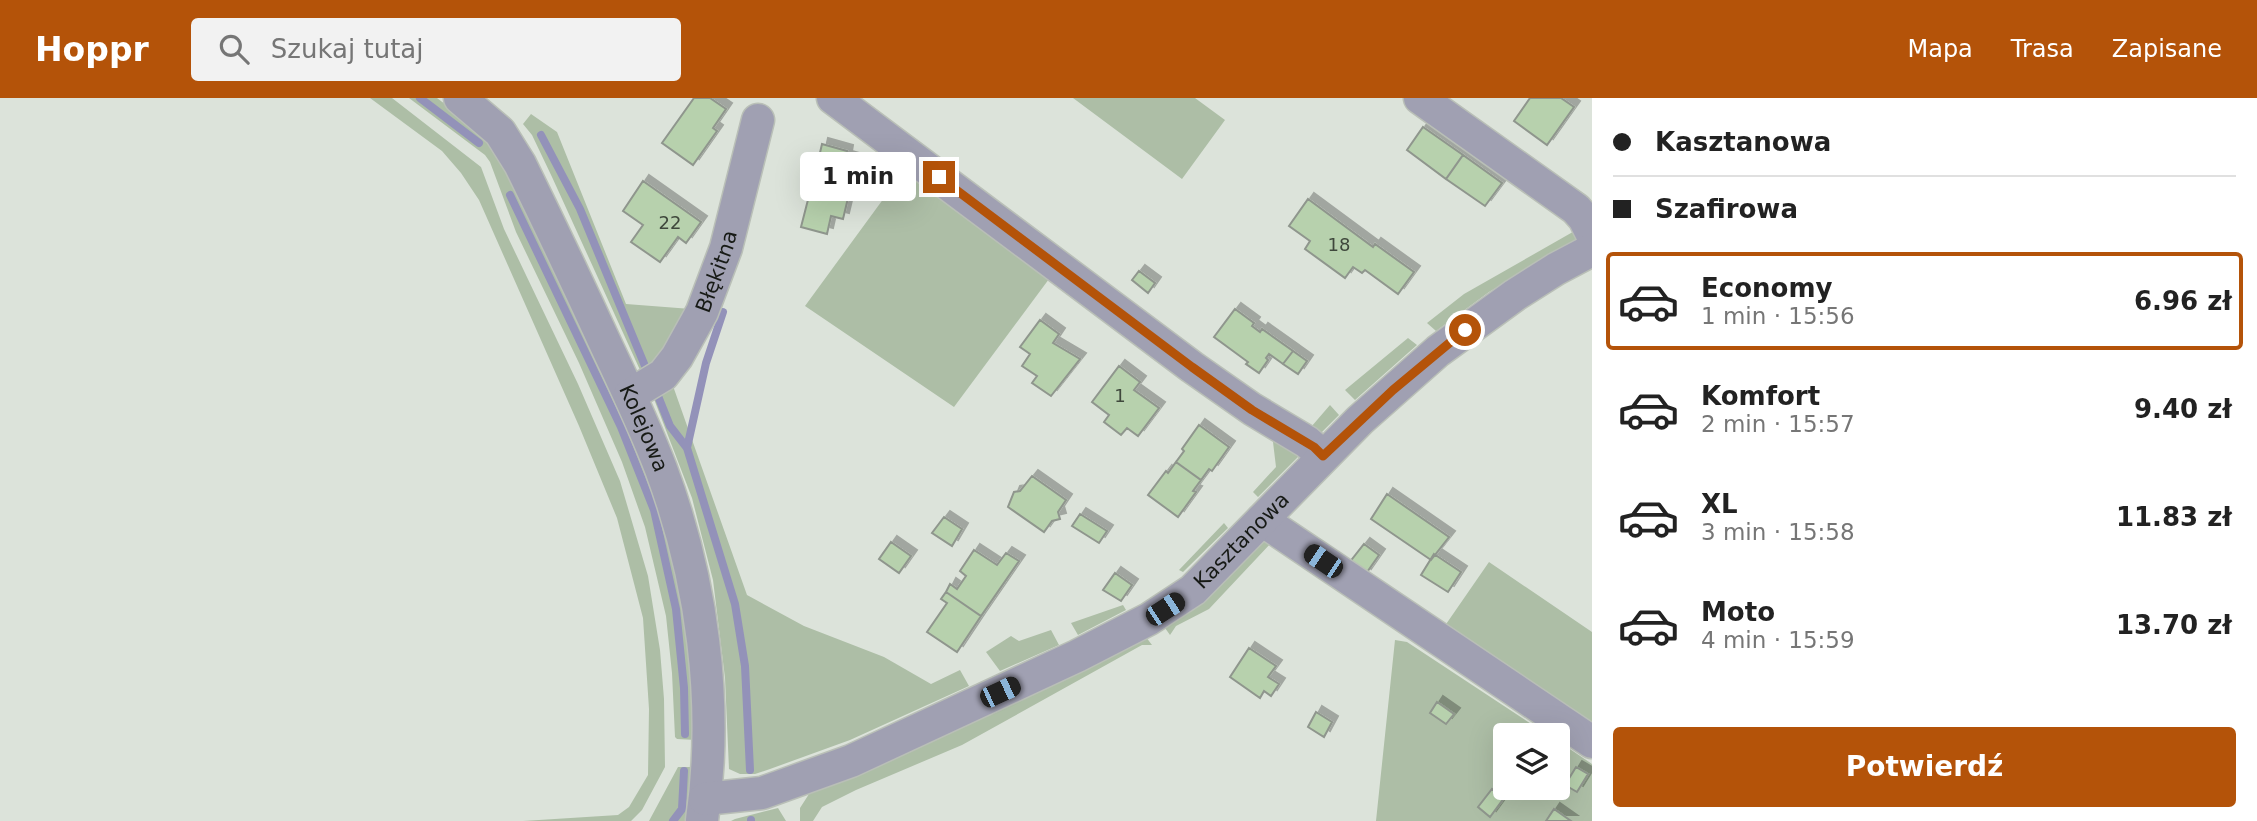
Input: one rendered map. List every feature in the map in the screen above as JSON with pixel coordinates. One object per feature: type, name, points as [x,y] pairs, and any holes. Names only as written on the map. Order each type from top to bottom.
[{"type":"street","name":"Kolejowa","points":[[460,98],[494,126],[513,150],[566,256],[630,395],[674,507],[697,604],[705,659],[708,707],[704,810]]},
{"type":"street","points":[[833,98],[1192,367],[1252,410],[1314,447],[1323,456]]},
{"type":"street","points":[[1420,98],[1576,209],[1592,234]]},
{"type":"street","name":"Błękitna","points":[[630,395],[663,375],[673,364],[702,312],[726,248],[758,120]]},
{"type":"street","name":"Kasztanowa","points":[[704,810],[762,793],[884,747],[1149,619],[1193,590],[1323,456],[1390,393],[1465,330],[1539,279],[1592,250]]},
{"type":"street","points":[[1262,520],[1592,742]]},
{"type":"green space","points":[[370,98],[392,98],[481,167],[504,229],[578,384],[620,481],[648,576],[660,650],[664,699],[665,767],[642,810],[631,821],[523,821],[618,815],[629,807],[648,775],[649,709],[643,618],[617,518],[479,200],[442,151]]},
{"type":"green space","points":[[409,98],[437,98],[471,124],[492,147],[581,315],[661,505],[689,627],[696,740],[675,737],[666,616],[645,527],[622,462],[579,363],[516,232],[490,162],[485,155]]},
{"type":"green space","points":[[1073,98],[1195,98],[1225,120],[1182,179]]},
{"type":"green space","points":[[531,114],[557,132],[626,304],[691,309],[651,368],[649,365],[640,370],[552,177],[532,135],[523,124]]},
{"type":"green space","points":[[903,172],[1049,279],[954,407],[805,306]]},
{"type":"green space","points":[[1578,229],[1582,237],[1489,292],[1436,331],[1427,323],[1464,294]]},
{"type":"green space","points":[[1408,338],[1417,345],[1355,400],[1345,390]]},
{"type":"green space","points":[[673,386],[747,595],[804,626],[884,657],[931,684],[960,670],[969,686],[850,740],[770,769],[755,774],[740,774],[729,769],[725,678],[713,580],[692,498],[654,399]]},
{"type":"green space","points":[[1330,405],[1339,415],[1322,432],[1305,434]]},
{"type":"green space","points":[[1276,436],[1306,449],[1258,497],[1253,492],[1276,467],[1273,442]]},
{"type":"green space","points":[[1224,523],[1228,528],[1183,572],[1179,570]]},
{"type":"green space","points":[[1261,535],[1272,542],[1209,609],[1176,626],[1170,635],[1165,628],[1165,620]]},
{"type":"green space","points":[[1489,562],[1592,632],[1592,732],[1442,630]]},
{"type":"green space","points":[[1123,605],[1126,610],[1078,635],[1071,623]]},
{"type":"green space","points":[[1051,630],[1059,645],[1000,671],[986,652],[1011,636],[1019,641]]},
{"type":"green space","points":[[1143,633],[1152,645],[1142,645],[962,745],[822,807],[813,821],[800,821],[800,808],[809,794],[924,743]]},
{"type":"green space","points":[[1395,640],[1407,642],[1530,723],[1493,723],[1493,800],[1570,800],[1570,749],[1592,764],[1592,821],[1376,821]]},
{"type":"green space","points":[[678,767],[696,767],[689,821],[649,821]]},
{"type":"green space","points":[[778,808],[786,821],[731,821],[735,819]]},
{"type":"building","points":[[694,98],[710,98],[726,109],[713,128],[717,131],[693,165],[662,143]]},
{"type":"building","points":[[1530,98],[1561,98],[1574,107],[1547,145],[1514,121]]},
{"type":"building","points":[[1423,127],[1463,155],[1446,179],[1407,150]]},
{"type":"building","points":[[822,144],[847,151],[846,157],[857,160],[843,219],[831,216],[827,234],[801,227],[811,188],[814,189],[819,170],[816,170]]},
{"type":"building","points":[[1463,155],[1502,183],[1485,206],[1446,179]]},
{"type":"building","points":[[643,181],[701,222],[686,243],[678,237],[660,262],[631,242],[643,225],[623,211]]},
{"type":"building","points":[[1308,199],[1373,247],[1375,244],[1414,272],[1398,294],[1365,270],[1362,273],[1353,267],[1345,278],[1305,249],[1310,241],[1289,226]]},
{"type":"building","points":[[1139,271],[1155,283],[1148,293],[1132,280]]},
{"type":"building","points":[[1235,309],[1254,323],[1252,326],[1260,332],[1262,329],[1293,351],[1283,364],[1269,354],[1259,373],[1214,337]]},
{"type":"building","points":[[1040,320],[1059,334],[1053,343],[1080,359],[1051,396],[1032,383],[1037,376],[1022,366],[1030,354],[1020,347]]},
{"type":"building","points":[[1293,351],[1307,361],[1298,374],[1283,364]]},
{"type":"building","points":[[1119,366],[1140,382],[1134,390],[1159,408],[1138,436],[1127,428],[1121,435],[1104,422],[1109,415],[1092,402]]},
{"type":"building","points":[[1199,425],[1229,447],[1212,471],[1209,469],[1201,480],[1176,462]]},
{"type":"building","points":[[1176,462],[1201,480],[1178,517],[1148,495]]},
{"type":"building","points":[[1032,476],[1066,500],[1058,512],[1060,519],[1052,521],[1044,532],[1008,507],[1014,492],[1020,491]]},
{"type":"building","points":[[1387,494],[1449,537],[1431,560],[1371,519]]},
{"type":"building","points":[[1080,514],[1107,531],[1099,543],[1072,526]]},
{"type":"building","points":[[944,517],[962,529],[952,546],[932,533]]},
{"type":"building","points":[[891,542],[911,556],[899,573],[879,559]]},
{"type":"building","points":[[1364,544],[1379,555],[1365,575],[1349,563]]},
{"type":"building","points":[[974,550],[997,565],[1006,553],[1019,561],[981,616],[946,592],[950,584],[957,589],[966,576],[960,571]]},
{"type":"building","points":[[1434,554],[1461,572],[1448,592],[1421,575]]},
{"type":"building","points":[[1115,573],[1132,585],[1121,601],[1103,590]]},
{"type":"building","points":[[946,592],[981,616],[957,652],[927,632],[947,603],[941,599]]},
{"type":"building","points":[[1249,648],[1276,666],[1268,677],[1279,684],[1271,696],[1264,691],[1260,698],[1230,677]]},
{"type":"building","points":[[1437,702],[1454,714],[1446,724],[1430,713]]},
{"type":"building","points":[[1316,712],[1332,722],[1324,737],[1308,727]]},
{"type":"building","points":[[1576,767],[1588,774],[1577,792],[1570,788],[1570,777]]},
{"type":"building","points":[[1492,789],[1493,800],[1503,800],[1490,817],[1478,807]]},
{"type":"building","points":[[1554,809],[1571,821],[1546,821]]},
{"type":"waterway","points":[[420,98],[479,143]]},
{"type":"waterway","points":[[541,135],[580,209],[645,366]]},
{"type":"waterway","points":[[510,195],[621,427],[654,510],[676,609],[684,688],[685,734]]},
{"type":"waterway","points":[[687,448],[706,363],[723,312]]},
{"type":"waterway","points":[[658,396],[670,426],[687,448],[735,604],[745,666],[750,770]]},
{"type":"waterway","points":[[673,821],[682,809],[684,771]]},
{"type":"route","points":[[939,177],[1192,367],[1252,410],[1314,447],[1323,456],[1393,390],[1465,330]]}]
